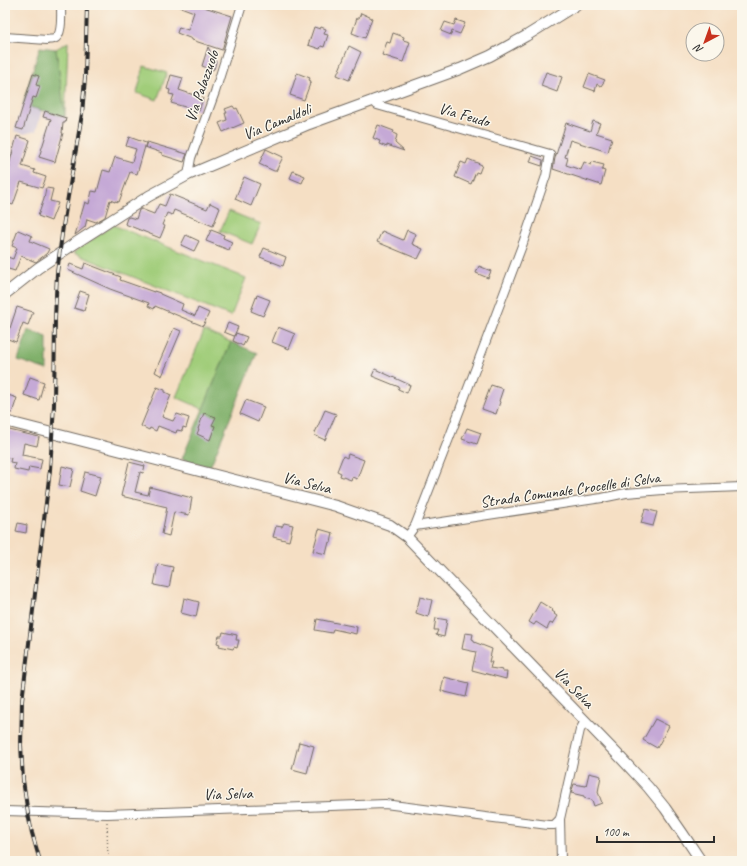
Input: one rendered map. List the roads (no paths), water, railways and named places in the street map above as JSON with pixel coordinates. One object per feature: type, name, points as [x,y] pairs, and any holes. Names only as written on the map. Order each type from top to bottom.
[{"type":"street","points":[[5,37],[54,39],[58,36],[61,30],[62,5]]},
{"type":"street","name":"Via Palazzuolo","points":[[188,176],[191,158],[215,92],[242,5]]},
{"type":"street","name":"Via Camaldoli","points":[[5,294],[38,268],[74,244],[149,196],[188,176],[309,124],[460,69],[490,56],[576,5]]},
{"type":"street","name":"Via Feudo","points":[[373,100],[376,105],[550,154],[546,176],[522,243],[477,366],[415,526]]},
{"type":"street","name":"Via Selva","points":[[5,421],[336,506],[390,525],[407,537],[585,721],[580,730],[560,819],[554,824],[548,825],[385,804],[107,814],[5,811]]},
{"type":"street","name":"Strada Comunale Crocelle di Selva","points":[[415,526],[602,498],[626,493],[742,487]]},
{"type":"street","points":[[407,537],[415,526]]},
{"type":"street","points":[[585,721],[648,787],[684,834],[701,861]]},
{"type":"street","points":[[560,819],[561,861]]},
{"type":"railway","points":[[40,861],[28,814],[23,780],[21,745],[22,701],[50,470],[54,405],[57,273],[63,226],[82,114],[85,77],[87,5]]}]
